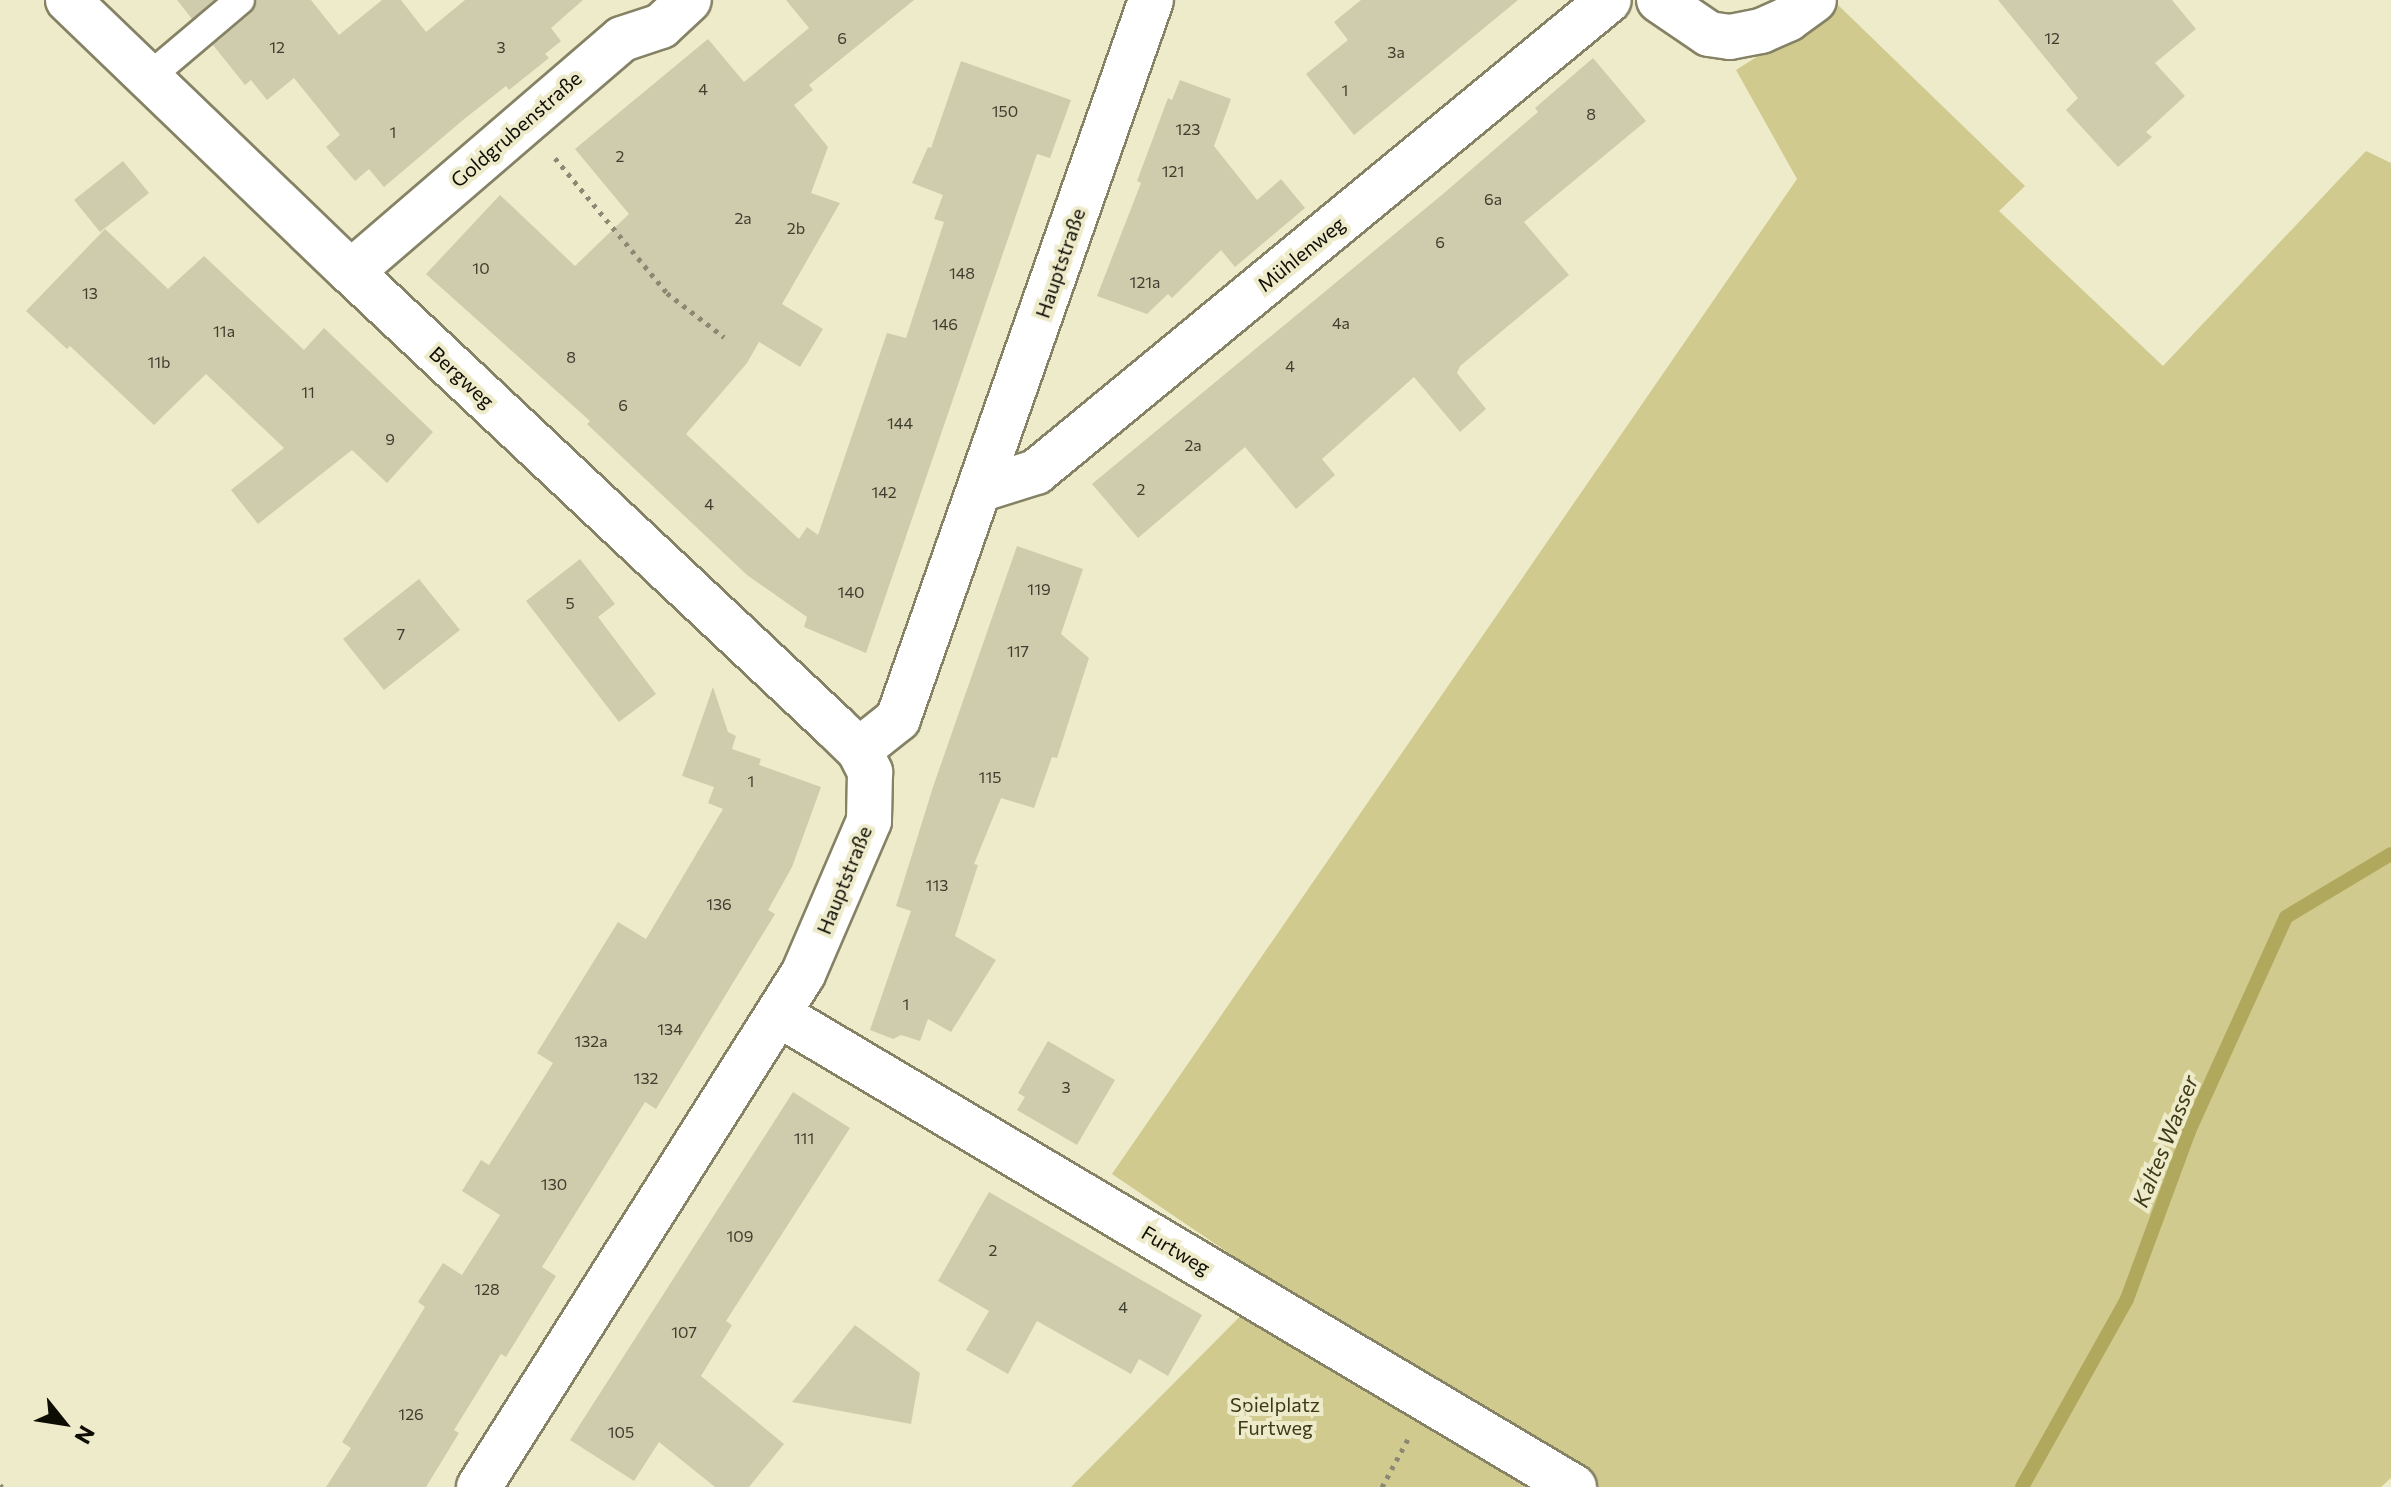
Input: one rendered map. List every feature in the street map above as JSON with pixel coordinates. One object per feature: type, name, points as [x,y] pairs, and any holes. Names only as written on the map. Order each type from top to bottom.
[{"type":"street","name":"Bergweg","points":[[68,0],[351,272],[859,750]]},
{"type":"street","name":"Goldgrubenstraße","points":[[351,272],[622,39],[661,26],[689,0]]},
{"type":"street","name":"Hauptstraße","points":[[479,1487],[778,1014],[819,943],[869,821],[870,772],[859,750],[898,719],[982,489],[1151,0]]},
{"type":"street","name":"Mühlenweg","points":[[982,489],[1036,472],[1609,0]]},
{"type":"street","points":[[1659,0],[1709,34],[1730,37],[1761,31],[1788,19],[1814,0]]},
{"type":"street","name":"Furtweg","points":[[778,1014],[1574,1487]]},
{"type":"lane","points":[[149,77],[240,0]]},
{"type":"path","points":[[524,121],[667,293],[724,337]]},
{"type":"green space","name":"Spielplatz Furtweg","points":[[1838,5],[2025,186],[1999,211],[2163,366],[2366,151],[2391,163],[2391,1478],[2381,1487],[1071,1487],[1273,1283],[1112,1174],[1797,179],[1736,70]]},
{"type":"building","points":[[177,0],[214,0],[192,19]]},
{"type":"building","points":[[257,0],[311,0],[339,35],[382,0],[401,0],[426,32],[465,0],[583,0],[551,28],[561,41],[545,54],[549,58],[509,90],[506,86],[384,187],[369,169],[355,181],[326,147],[340,135],[294,78],[267,100],[251,80],[245,85],[213,45],[251,13]]},
{"type":"building","points":[[786,0],[914,0],[809,85],[813,90],[794,105],[828,147],[811,193],[840,203],[782,304],[823,329],[800,367],[759,342],[747,363],[686,434],[799,539],[807,527],[818,535],[887,333],[906,338],[944,222],[934,219],[943,195],[912,183],[928,147],[931,148],[961,61],[1071,100],[1050,158],[1037,154],[866,653],[804,627],[807,617],[747,575],[587,424],[590,421],[426,274],[500,195],[575,266],[629,214],[575,149],[708,39],[744,82],[809,28]]},
{"type":"building","points":[[1361,0],[1518,0],[1354,135],[1306,74],[1348,40],[1334,22]]},
{"type":"building","points":[[1998,0],[2172,0],[2196,29],[2155,63],[2185,96],[2146,132],[2152,137],[2118,167],[2066,110],[2078,98]]},
{"type":"building","points":[[1593,58],[1646,121],[1524,222],[1569,275],[1460,366],[1457,373],[1486,409],[1460,432],[1414,377],[1322,459],[1335,475],[1296,509],[1245,447],[1138,538],[1092,484],[1443,194],[1538,112],[1535,108]]},
{"type":"building","points":[[1180,80],[1231,99],[1214,146],[1257,200],[1281,179],[1305,208],[1235,267],[1221,250],[1172,298],[1168,294],[1147,314],[1097,296],[1141,183],[1137,181],[1168,98],[1172,100]]},
{"type":"building","points":[[123,161],[149,193],[100,232],[74,200]]},
{"type":"building","points":[[105,229],[168,289],[204,256],[304,350],[324,328],[433,432],[387,483],[352,450],[258,524],[231,490],[284,448],[206,374],[154,425],[70,346],[67,349],[26,311]]},
{"type":"building","points":[[1017,546],[1083,569],[1061,634],[1089,658],[1057,758],[1052,757],[1034,808],[1001,798],[974,864],[978,865],[955,936],[996,960],[951,1032],[928,1019],[920,1041],[901,1035],[893,1039],[870,1030],[911,911],[896,906],[933,787]]},
{"type":"building","points":[[580,559],[615,604],[598,617],[656,694],[619,722],[526,601]]},
{"type":"building","points":[[419,579],[460,630],[384,690],[343,639]]},
{"type":"building","points":[[713,687],[728,732],[736,736],[732,749],[761,759],[759,765],[821,787],[792,867],[768,910],[775,914],[656,1109],[645,1102],[542,1267],[556,1276],[506,1357],[501,1354],[454,1430],[459,1433],[426,1487],[326,1487],[351,1448],[342,1442],[425,1307],[418,1302],[443,1263],[462,1275],[500,1215],[462,1191],[481,1160],[489,1165],[553,1063],[537,1053],[618,922],[646,939],[723,809],[708,803],[714,787],[682,776]]},
{"type":"building","points":[[1048,1041],[1115,1080],[1077,1145],[1017,1110],[1025,1097],[1018,1093]]},
{"type":"building","points":[[793,1092],[850,1128],[726,1321],[732,1325],[701,1376],[784,1444],[749,1487],[715,1487],[659,1442],[634,1481],[570,1440]]},
{"type":"building","points":[[989,1192],[1202,1315],[1168,1376],[1139,1359],[1131,1374],[1037,1321],[1008,1374],[966,1350],[989,1311],[938,1281]]},
{"type":"building","points":[[855,1325],[920,1373],[911,1424],[792,1402]]},
{"type":"waterway","name":"Kaltes Wasser","points":[[2022,1487],[2127,1299],[2189,1131],[2286,917],[2391,854]]}]
